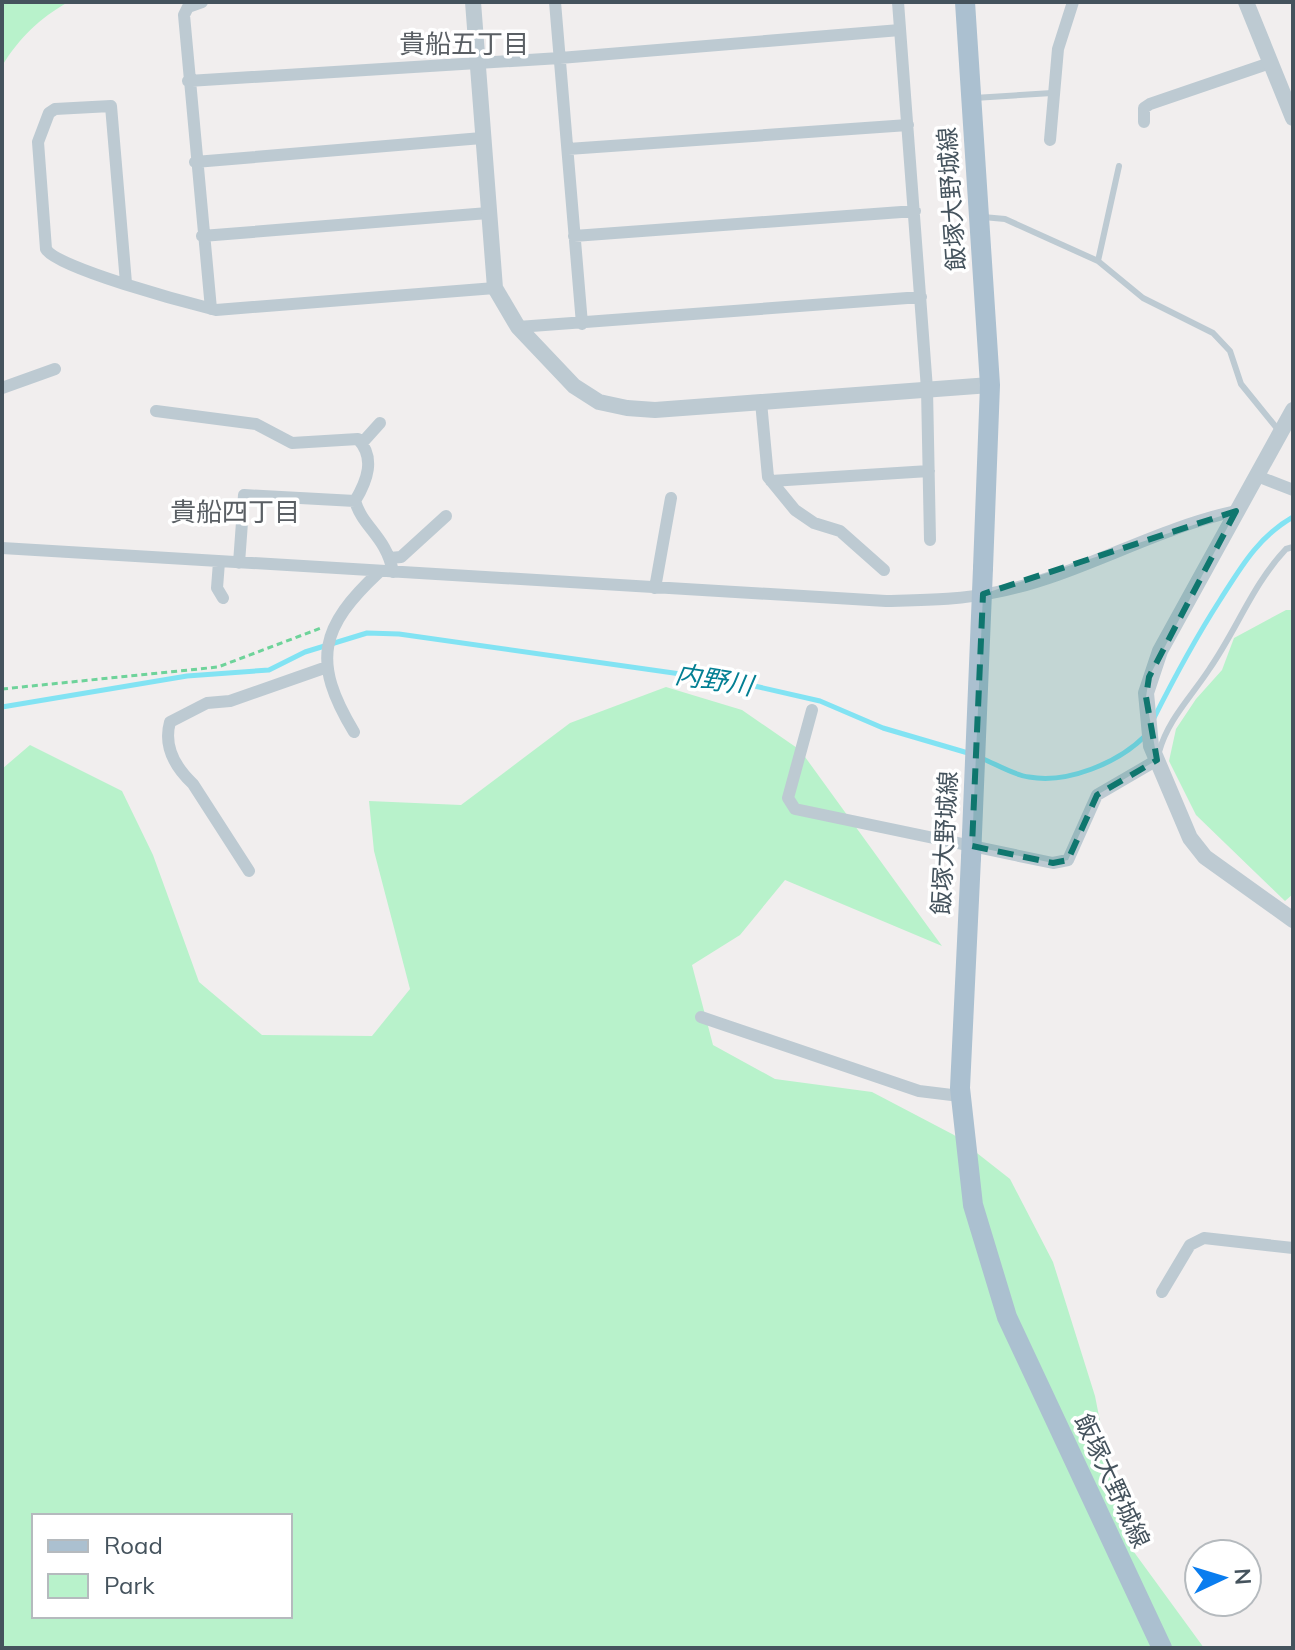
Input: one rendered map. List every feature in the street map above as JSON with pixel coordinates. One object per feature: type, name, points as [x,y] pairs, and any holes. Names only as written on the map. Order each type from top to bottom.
[{"type":"main road","name":"飯塚大野城線","points":[[965,2],[990,385],[971,858],[962,991],[960,1096],[973,1205],[1007,1317],[1162,1648]]},
{"type":"street","points":[[202,2],[188,7],[184,15],[195,162],[211,309]]},
{"type":"street","points":[[473,2],[495,288],[518,327],[574,386],[599,402],[655,410],[990,385]]},
{"type":"street","points":[[555,2],[582,324]]},
{"type":"street","points":[[898,2],[927,389],[930,540]]},
{"type":"street","points":[[1050,140],[1058,49],[1073,2]]},
{"type":"street","points":[[1246,2],[1293,118]]},
{"type":"street","points":[[188,81],[560,58],[900,30]]},
{"type":"street","points":[[1144,122],[1144,108],[1150,104],[1175,98],[1270,63]]},
{"type":"street","points":[[126,283],[111,106],[55,109],[49,113],[38,142],[46,249],[55,260],[126,283],[211,309],[495,288]]},
{"type":"street","points":[[568,149],[908,125]]},
{"type":"street","points":[[195,162],[482,138]]},
{"type":"street","points":[[574,236],[915,211]]},
{"type":"street","points":[[202,236],[488,213]]},
{"type":"street","points":[[518,327],[921,297]]},
{"type":"street","points":[[2,388],[55,369]]},
{"type":"street","points":[[761,402],[771,481],[795,510],[814,523],[840,531],[884,570]]},
{"type":"street","points":[[1293,410],[1160,651],[1146,697],[1154,753],[1190,838],[1205,857],[1293,920]]},
{"type":"street","points":[[156,411],[256,424],[292,443],[349,438],[362,443]]},
{"type":"street","points":[[362,443],[380,423]]},
{"type":"street","points":[[362,443],[369,473],[355,501],[358,513],[380,536],[393,572]]},
{"type":"street","points":[[771,481],[929,471]]},
{"type":"street","points":[[1257,476],[1293,490]]},
{"type":"street","points":[[239,563],[244,495],[355,501]]},
{"type":"street","points":[[655,588],[671,498]]},
{"type":"street","points":[[2,548],[886,601],[944,599],[1021,585],[1188,522],[1236,511]]},
{"type":"street","points":[[390,558],[401,557],[446,516]]},
{"type":"street","points":[[219,562],[217,588],[223,598]]},
{"type":"street","points":[[354,732],[337,703],[326,663],[335,624],[348,601],[379,572]]},
{"type":"street","points":[[249,871],[193,784],[180,772],[168,743],[170,722],[207,703],[243,697],[326,663]]},
{"type":"street","points":[[812,710],[788,798],[795,809],[1053,863],[1068,860],[1097,795],[1154,753]]},
{"type":"street","points":[[701,1017],[919,1091],[960,1096]]},
{"type":"street","points":[[1162,1292],[1190,1245],[1204,1238],[1293,1248]]},
{"type":"lane","points":[[971,98],[1052,93]]},
{"type":"lane","points":[[1098,261],[1119,166]]},
{"type":"lane","points":[[980,217],[1005,219],[1098,261],[1143,298],[1213,333],[1230,351],[1241,384],[1280,432]]},
{"type":"lane","points":[[1154,753],[1172,719],[1212,667],[1256,587],[1273,562],[1286,549],[1293,547]]},
{"type":"path","points":[[2,689],[218,667],[335,624]]},
{"type":"highlighted area","points":[[1236,511],[1149,677],[1146,697],[1157,760],[1097,795],[1068,860],[1053,863],[972,846],[983,594]]},
{"type":"green space","points":[[2,2],[68,2],[31,30],[2,66]]},
{"type":"green space","points":[[1286,610],[1293,610],[1293,894],[1285,901],[1196,815],[1169,761],[1176,729],[1196,699],[1222,670],[1234,638]]},
{"type":"green space","points":[[666,687],[742,710],[800,750],[942,946],[785,880],[740,935],[692,965],[713,1045],[775,1079],[872,1092],[954,1135],[1010,1179],[1053,1262],[1095,1396],[1123,1537],[1204,1648],[2,1648],[2,769],[30,745],[122,791],[153,855],[199,982],[262,1035],[372,1036],[410,989],[374,851],[369,801],[461,805],[570,723]]},
{"type":"waterway","name":"内野川","points":[[1153,720],[1193,644],[1243,565],[1260,543],[1293,517]]},
{"type":"waterway","name":"内野川","points":[[2,707],[187,676],[269,670],[305,652],[367,633],[399,634],[737,682],[820,701],[883,728],[968,753]]},
{"type":"waterway","name":"内野川","points":[[981,758],[1023,776],[1059,777],[1106,763],[1145,736]]},
{"type":"district","name":"貴船五丁目","points":[[464,44]]},
{"type":"district","name":"貴船四丁目","points":[[235,512]]}]
